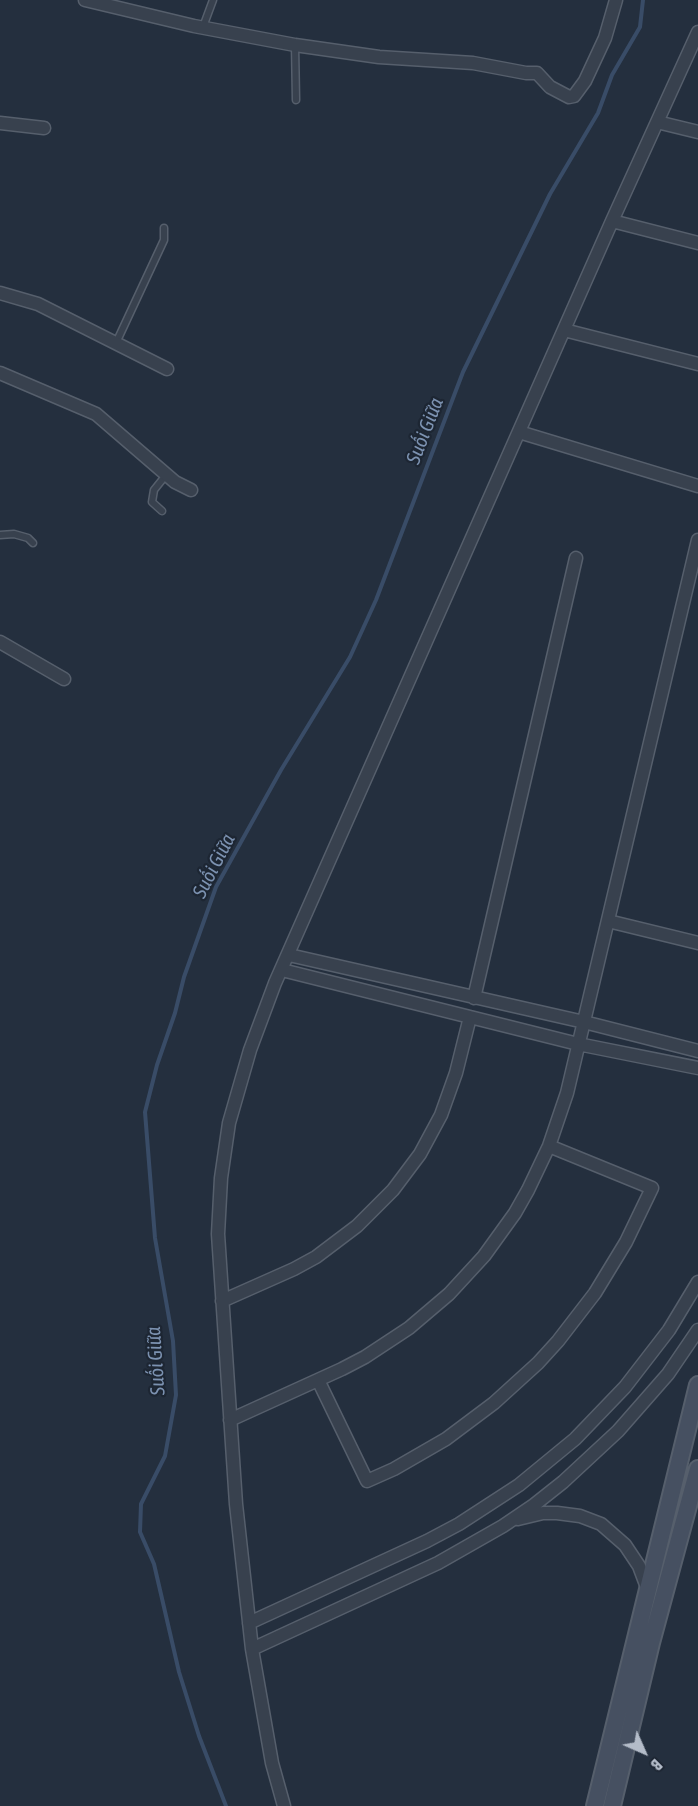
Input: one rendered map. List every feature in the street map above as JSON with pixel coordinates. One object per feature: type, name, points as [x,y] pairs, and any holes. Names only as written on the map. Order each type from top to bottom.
[{"type":"street","points":[[85,0],[203,28],[295,45],[379,57],[473,63],[537,73],[550,87],[569,97],[574,96],[585,81],[605,38],[616,0]]},
{"type":"street","points":[[284,1806],[272,1763],[252,1649],[239,1539],[218,1243],[218,1206],[226,1141],[250,1050],[288,955],[612,221],[698,32]]},
{"type":"street","points":[[657,122],[698,132]]},
{"type":"street","points":[[0,123],[44,128]]},
{"type":"street","points":[[612,221],[698,243]]},
{"type":"street","points":[[0,293],[38,304],[167,369]]},
{"type":"street","points":[[564,330],[698,364]]},
{"type":"street","points":[[0,373],[96,414],[166,475],[191,490]]},
{"type":"street","points":[[519,432],[698,486]]},
{"type":"street","points":[[230,1420],[342,1369],[409,1328],[449,1294],[484,1256],[528,1190],[549,1146],[564,1102],[698,540]]},
{"type":"street","points":[[474,998],[576,558]]},
{"type":"street","points":[[0,642],[64,679]]},
{"type":"street","points":[[608,921],[698,943]]},
{"type":"street","points":[[288,955],[584,1022],[698,1051]]},
{"type":"street","points":[[282,970],[578,1044],[698,1068]]},
{"type":"street","points":[[222,1301],[316,1257],[357,1226],[393,1190],[420,1154],[441,1115],[456,1073],[470,1017]]},
{"type":"street","points":[[318,1380],[367,1481],[420,1454],[454,1433],[494,1403],[538,1363],[595,1293],[626,1242],[652,1188],[549,1146]]},
{"type":"street","points":[[249,1623],[427,1541],[519,1485],[575,1439],[625,1387],[669,1330],[698,1282]]},
{"type":"street","points":[[252,1649],[438,1563],[503,1526],[563,1482],[618,1431],[668,1374],[698,1330]]},
{"type":"street","points":[[595,1806],[698,1385]]},
{"type":"street","points":[[612,1806],[651,1643],[698,1469]]},
{"type":"street","points":[[503,1526],[529,1516],[543,1514],[568,1514],[591,1519],[610,1530],[625,1545],[639,1566],[648,1590]]},
{"type":"lane","points":[[203,28],[213,0]]},
{"type":"lane","points":[[295,45],[296,100]]},
{"type":"lane","points":[[116,343],[164,240],[164,228]]},
{"type":"lane","points":[[162,511],[152,502],[154,490],[166,475]]},
{"type":"lane","points":[[0,535],[14,534],[28,538],[33,543]]},
{"type":"waterway","name":"Suối Giữa","points":[[226,1806],[199,1736],[179,1672],[154,1564],[140,1532],[141,1504],[165,1456],[176,1395],[173,1341],[155,1238],[145,1112],[184,977],[216,887],[281,770],[350,657],[376,600],[463,372],[550,194],[598,113],[612,75],[640,27],[643,0]]}]
